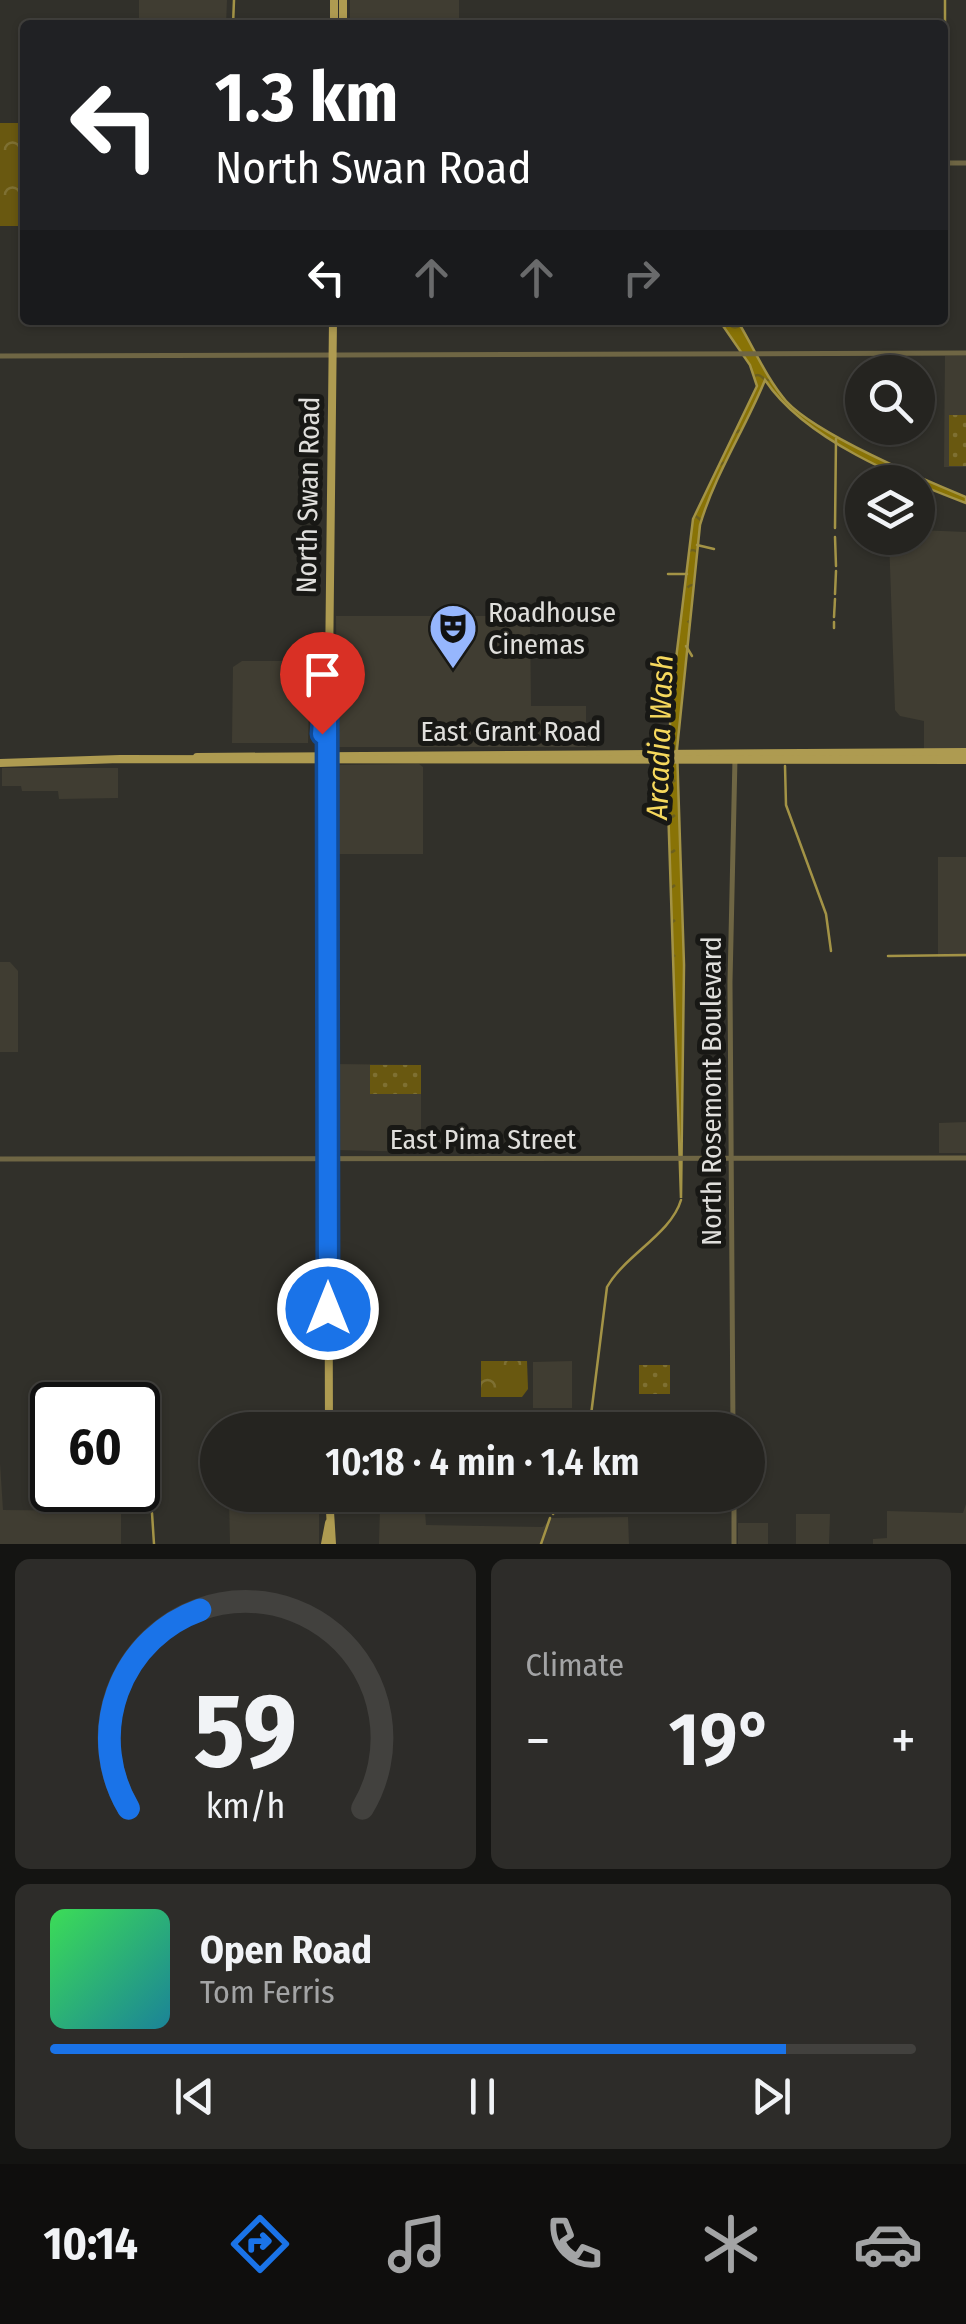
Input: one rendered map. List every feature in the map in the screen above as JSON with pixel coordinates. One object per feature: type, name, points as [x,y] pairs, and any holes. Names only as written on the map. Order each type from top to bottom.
[{"type":"main road","name":"North Swan Road","points":[[329,1412],[326,756],[333,325]]},
{"type":"main road","name":"North Swan Road","points":[[326,756],[322,734],[327,672]]},
{"type":"main road","points":[[295,754],[313,748],[322,734]]},
{"type":"main road","name":"East Grant Road","points":[[0,762],[966,752]]},
{"type":"main road","name":"East Grant Road","points":[[177,759],[326,756]]},
{"type":"main road","name":"East Grant Road","points":[[735,756],[966,760]]},
{"type":"main road","points":[[329,1512],[329,1544]]},
{"type":"street","points":[[0,356],[966,353]]},
{"type":"street","name":"North Rosemont Boulevard","points":[[733,1412],[730,1158],[735,756]]},
{"type":"street","name":"East Pima Street","points":[[0,1159],[966,1158]]},
{"type":"street","points":[[734,1512],[734,1544]]},
{"type":"shaded area","points":[[139,0],[227,0],[226,20],[139,20]]},
{"type":"shaded area","points":[[350,0],[459,0],[459,20],[350,20]]},
{"type":"shaded area","points":[[945,356],[966,356],[966,467],[944,467]]},
{"type":"shaded area","points":[[935,531],[966,532],[966,749],[924,749],[924,721],[900,716],[895,710],[890,555],[935,555]]},
{"type":"shaded area","points":[[336,616],[530,616],[531,706],[586,706],[586,747],[337,747]]},
{"type":"shaded area","points":[[242,661],[304,661],[310,666],[308,743],[232,743],[233,667]]},
{"type":"shaded area","points":[[334,765],[423,767],[423,854],[332,854]]},
{"type":"shaded area","points":[[2,768],[118,768],[118,798],[59,799],[58,791],[22,791],[21,786],[2,786]]},
{"type":"shaded area","points":[[938,857],[966,857],[966,957],[938,957]]},
{"type":"shaded area","points":[[0,962],[10,962],[18,971],[18,1052],[0,1052]]},
{"type":"shaded area","points":[[334,1064],[421,1065],[421,1152],[335,1150]]},
{"type":"shaded area","points":[[966,1122],[966,1153],[939,1153],[939,1123]]},
{"type":"shaded area","points":[[572,1361],[572,1408],[533,1408],[533,1362]]},
{"type":"shaded area","points":[[0,1463],[3,1510],[121,1512],[121,1544],[0,1544]]},
{"type":"shaded area","points":[[966,1504],[966,1544],[873,1544],[873,1539],[887,1538],[887,1511],[963,1513]]},
{"type":"shaded area","points":[[229,1512],[319,1512],[319,1544],[230,1544]]},
{"type":"shaded area","points":[[380,1512],[425,1512],[426,1525],[543,1527],[551,1518],[628,1517],[629,1544],[379,1544]]},
{"type":"shaded area","points":[[796,1514],[830,1514],[829,1544],[796,1544]]},
{"type":"shaded area","points":[[738,1523],[768,1523],[768,1544],[738,1544]]},
{"type":"green space","points":[[0,123],[20,123],[20,226],[0,226]]},
{"type":"green space","points":[[949,415],[966,415],[966,466],[949,466]]},
{"type":"green space","points":[[370,1065],[421,1065],[421,1094],[370,1094]]},
{"type":"green space","points":[[481,1361],[527,1361],[528,1389],[522,1397],[481,1397]]},
{"type":"green space","points":[[639,1365],[670,1365],[670,1394],[639,1394]]},
{"type":"water","name":"Arcadia Wash","points":[[722,325],[740,325],[772,382],[801,414],[845,440],[845,445],[853,445],[893,465],[877,465],[829,439],[782,402],[765,380],[700,525],[677,749],[684,965],[681,1198],[667,775],[672,692],[693,519],[757,386],[750,365]]},
{"type":"water","name":"Arcadia Wash","points":[[935,484],[966,497],[966,503],[935,491]]},
{"type":"waterway","points":[[233,20],[234,0]]},
{"type":"waterway","points":[[945,0],[945,20]]},
{"type":"waterway","points":[[835,528],[836,439]]},
{"type":"waterway","points":[[835,537],[836,566]]},
{"type":"waterway","points":[[697,545],[714,549]]},
{"type":"waterway","points":[[835,594],[836,571]]},
{"type":"waterway","points":[[668,574],[687,574]]},
{"type":"waterway","points":[[834,617],[835,599]]},
{"type":"waterway","points":[[834,622],[834,628]]},
{"type":"waterway","points":[[686,646],[692,656]]},
{"type":"waterway","points":[[785,766],[786,805],[826,914],[831,951]]},
{"type":"waterway","points":[[888,956],[966,955]]},
{"type":"waterway","name":"Arcadia Wash","points":[[591,1412],[607,1287],[668,1223],[681,1200]]},
{"type":"waterway","points":[[152,1513],[154,1544]]},
{"type":"waterway","name":"Arcadia Wash","points":[[541,1544],[550,1518]]},
{"type":"place","name":"Roadhouse Cinemas","points":[[453,670]]},
{"type":"route","points":[[322,734],[323,677],[327,672],[328,1309]]}]
